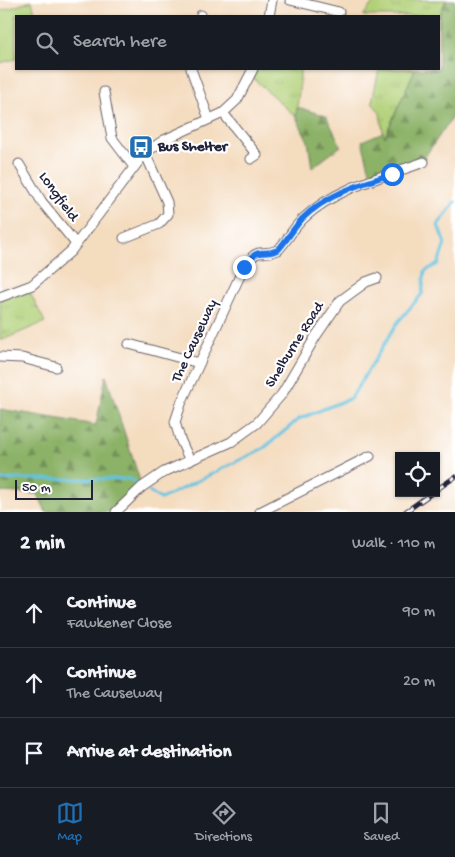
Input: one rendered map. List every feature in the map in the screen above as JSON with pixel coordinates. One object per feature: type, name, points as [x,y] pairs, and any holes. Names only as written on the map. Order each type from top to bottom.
[{"type":"street","points":[[269,15],[272,0]]},
{"type":"street","points":[[290,0],[339,12]]},
{"type":"street","points":[[191,70],[208,119]]},
{"type":"street","name":"Longfield","points":[[0,297],[32,285],[71,250],[145,154],[164,140],[223,112],[237,100],[252,70]]},
{"type":"street","points":[[104,92],[112,138],[134,167]]},
{"type":"street","points":[[223,112],[257,154],[251,160]]},
{"type":"street","points":[[124,238],[159,224],[168,214],[167,202],[145,154]]},
{"type":"street","name":"The Causeway","points":[[190,461],[175,422],[199,363],[252,255],[260,252],[274,252],[283,245],[304,217],[325,202],[358,184],[424,162]]},
{"type":"street","name":"Longfield","points":[[19,164],[42,202],[76,244]]},
{"type":"street","name":"Shelburne Road","points":[[118,512],[142,487],[164,472],[231,442],[257,423],[282,394],[316,336],[340,301],[366,282],[377,278]]},
{"type":"street","points":[[129,344],[199,363]]},
{"type":"street","points":[[0,357],[22,358],[56,367]]},
{"type":"street","points":[[260,512],[370,456]]},
{"type":"green space","points":[[375,0],[446,0],[439,15],[364,15]]},
{"type":"green space","points":[[446,0],[455,0],[455,113],[422,161],[372,179],[362,141],[383,132],[385,137],[415,70],[440,70],[439,15]]},
{"type":"green space","points":[[32,1],[36,15],[15,15],[15,59],[0,63],[0,11]]},
{"type":"green space","points":[[257,70],[300,70],[296,117],[253,78]]},
{"type":"green space","points":[[379,70],[415,70],[384,138],[380,113],[372,102]]},
{"type":"green space","points":[[297,107],[326,116],[341,146],[312,168],[308,141],[296,117]]},
{"type":"green space","points":[[29,291],[45,322],[0,341],[0,299]]},
{"type":"green space","points":[[106,376],[142,487],[116,512],[46,512],[38,494],[0,492],[0,409],[96,425]]},
{"type":"waterway","points":[[149,492],[161,499],[264,448],[299,419],[351,398],[398,322],[422,294],[425,271],[438,264],[445,244],[438,225],[455,202]]},
{"type":"waterway","points":[[0,480],[130,479],[135,482]]},
{"type":"railway","points":[[440,487],[455,477]]},
{"type":"railway","points":[[405,512],[426,497]]},
{"type":"place","name":"Bus Shelter","points":[[141,147]]},
{"type":"route","points":[[244,267],[252,255],[278,250],[304,217],[325,202],[358,184],[392,174]]}]
